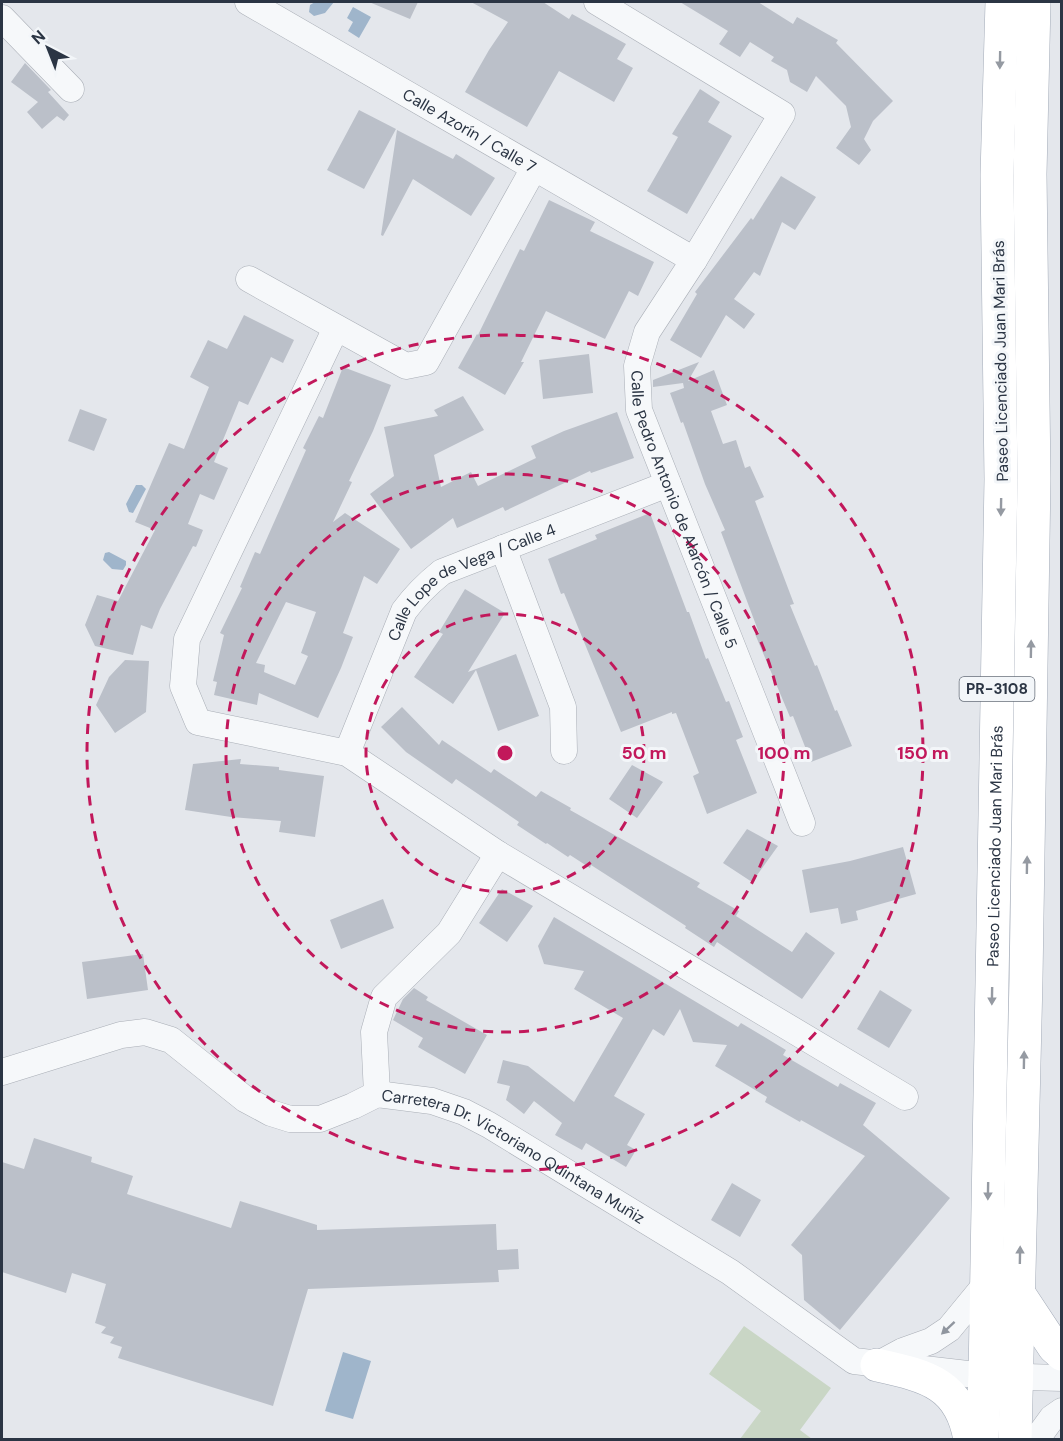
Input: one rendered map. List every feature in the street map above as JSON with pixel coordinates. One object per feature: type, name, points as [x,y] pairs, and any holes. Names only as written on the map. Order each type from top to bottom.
[{"type":"main road","name":"Paseo Licenciado Juan Mari Brás","points":[[1002,2],[997,175],[1001,479],[986,1284],[1001,1376],[1015,1440]]},
{"type":"main road","name":"Paseo Licenciado Juan Mari Brás","points":[[982,1440],[1001,1376],[1019,1294],[1034,478],[1030,174],[1034,2]]},
{"type":"main road","points":[[1019,1294],[1054,1347],[1062,1354]]},
{"type":"main road","points":[[877,1365],[918,1374],[951,1395],[964,1414],[970,1440]]},
{"type":"street","name":"Calle Azorín / Calle 7","points":[[248,2],[694,260]]},
{"type":"street","name":"Calle Pedro Antonio de Alarcón / Calle 5","points":[[597,2],[782,114],[694,260],[647,332],[637,366],[639,410],[802,823]]},
{"type":"street","points":[[2,18],[71,90]]},
{"type":"street","points":[[249,279],[406,366],[426,362],[534,168]]},
{"type":"street","points":[[336,328],[187,639],[183,686],[198,722],[347,753],[498,854],[905,1097]]},
{"type":"street","name":"Calle Lope de Vega / Calle 4","points":[[347,753],[404,611],[414,596],[442,572],[668,484]]},
{"type":"street","points":[[503,548],[563,707],[564,751]]},
{"type":"street","points":[[377,1094],[374,1032],[384,997],[449,933],[498,854]]},
{"type":"street","name":"Carretera Dr. Victoriano Quintana Muñiz","points":[[2,1072],[121,1035],[145,1032],[171,1040],[245,1099],[271,1113],[290,1119],[320,1119],[377,1094],[432,1101],[464,1112],[489,1125],[730,1272],[854,1361],[1001,1376],[1062,1378]]},
{"type":"street","points":[[877,1365],[903,1351],[931,1341],[949,1329],[986,1284]]},
{"type":"street","points":[[1036,1440],[1052,1418],[1062,1411]]},
{"type":"green space","points":[[744,1326],[831,1388],[800,1430],[812,1439],[740,1439],[761,1411],[709,1374]]},
{"type":"water","points":[[315,2],[334,2],[325,13],[314,16],[309,12],[310,5]]},
{"type":"water","points":[[353,7],[371,17],[359,38],[348,31],[353,22],[347,18]]},
{"type":"water","points":[[136,485],[142,485],[146,489],[133,513],[129,512],[126,504]]},
{"type":"water","points":[[109,552],[126,561],[123,570],[112,569],[103,560],[105,553]]},
{"type":"water","points":[[343,1352],[371,1361],[353,1419],[325,1411]]},
{"type":"building","points":[[369,2],[418,2],[410,19]]},
{"type":"building","points":[[471,2],[543,2],[569,19],[572,14],[626,44],[617,59],[633,68],[614,102],[559,71],[527,127],[465,92],[508,22]]},
{"type":"building","points":[[680,2],[758,2],[793,24],[797,17],[838,40],[836,43],[893,101],[873,121],[864,139],[871,150],[859,165],[836,148],[851,127],[846,106],[816,76],[807,92],[790,82],[787,70],[771,61],[774,57],[750,42],[740,57],[719,44],[728,31]]},
{"type":"building","points":[[25,63],[51,90],[48,92],[69,115],[64,121],[57,116],[42,129],[27,112],[38,102],[11,82]]},
{"type":"building","points":[[700,89],[720,102],[708,122],[732,136],[687,214],[647,191],[678,137],[672,134]]},
{"type":"building","points":[[359,110],[396,129],[364,189],[327,170]]},
{"type":"building","points":[[397,130],[453,159],[456,154],[495,178],[471,216],[413,179],[383,236],[381,235]]},
{"type":"building","points":[[781,176],[816,197],[795,230],[782,222],[760,276],[754,272],[734,299],[755,314],[744,329],[726,315],[701,358],[670,340],[697,294],[695,292],[751,218],[753,220]]},
{"type":"building","points":[[549,200],[595,222],[590,231],[654,262],[638,296],[629,291],[605,339],[546,311],[521,362],[524,362],[505,395],[458,368],[478,335],[520,249],[524,251]]},
{"type":"building","points":[[244,315],[294,340],[283,363],[271,357],[248,405],[239,401],[214,462],[228,468],[214,500],[200,494],[188,524],[203,530],[196,547],[193,546],[160,609],[152,629],[141,625],[133,655],[95,646],[85,625],[97,595],[118,601],[155,530],[135,522],[152,482],[169,443],[184,449],[209,387],[190,377],[208,340],[227,349]]},
{"type":"building","points":[[589,354],[593,393],[543,399],[539,360]]},
{"type":"building","points":[[699,362],[688,381],[714,370],[727,405],[711,411],[723,444],[736,440],[745,468],[750,466],[764,497],[755,501],[794,604],[790,605],[852,746],[811,762],[793,716],[790,717],[755,634],[759,633],[721,532],[725,530],[670,393],[684,388],[683,383],[653,387],[653,380]]},
{"type":"building","points":[[343,367],[391,385],[373,431],[349,481],[352,482],[333,522],[345,513],[400,549],[377,584],[364,576],[343,633],[353,637],[318,718],[259,693],[257,705],[214,695],[217,682],[213,681],[224,635],[220,633],[242,588],[240,587],[255,552],[260,554],[306,450],[303,448],[319,416],[323,418]],"holes":[[[286,602],[316,612],[301,653],[308,656],[295,685],[264,672],[265,665],[256,663]]]},
{"type":"building","points":[[463,396],[484,430],[434,455],[441,487],[471,472],[478,486],[536,458],[531,446],[564,431],[617,412],[634,458],[591,473],[590,471],[505,511],[503,507],[457,528],[453,518],[411,549],[370,494],[394,476],[384,427],[438,416],[434,410]]},
{"type":"building","points":[[80,409],[107,419],[94,451],[68,441]]},
{"type":"building","points":[[650,513],[706,659],[708,658],[726,702],[729,701],[743,737],[736,740],[757,793],[707,814],[693,776],[699,773],[676,713],[672,714],[672,712],[621,732],[548,559],[597,539],[595,535]]},
{"type":"building","points":[[465,589],[505,613],[468,672],[516,654],[539,716],[498,731],[476,670],[453,704],[414,677],[443,634],[439,632]]},
{"type":"building","points":[[125,660],[149,661],[146,712],[115,733],[96,705],[109,677]]},
{"type":"building","points":[[402,707],[439,745],[442,740],[491,773],[494,769],[536,797],[541,791],[571,808],[570,810],[700,883],[697,887],[739,911],[736,916],[792,952],[806,932],[835,953],[802,999],[717,942],[714,947],[685,928],[686,926],[591,865],[590,868],[570,855],[568,857],[546,844],[517,825],[519,822],[456,779],[452,784],[406,752],[381,727]]},
{"type":"building","points":[[241,759],[240,764],[279,767],[279,770],[324,776],[315,837],[279,832],[281,821],[185,810],[193,764]]},
{"type":"building","points":[[632,765],[663,782],[637,818],[609,799]]},
{"type":"building","points":[[747,829],[778,846],[752,882],[723,863]]},
{"type":"building","points":[[903,847],[916,894],[856,911],[858,920],[841,924],[838,908],[810,913],[802,870],[850,861]]},
{"type":"building","points":[[502,889],[533,906],[507,942],[479,923]]},
{"type":"building","points":[[383,899],[394,928],[341,949],[330,920]]},
{"type":"building","points":[[554,917],[738,1027],[741,1023],[786,1050],[783,1055],[838,1087],[840,1083],[876,1103],[863,1125],[950,1198],[840,1330],[804,1300],[802,1255],[791,1245],[865,1156],[765,1102],[767,1097],[715,1066],[727,1045],[693,1042],[680,1009],[664,1036],[653,1029],[614,1096],[645,1114],[627,1145],[636,1150],[626,1167],[586,1143],[582,1150],[555,1135],[562,1123],[534,1101],[524,1114],[506,1100],[510,1086],[497,1083],[503,1060],[528,1066],[574,1102],[623,1018],[574,989],[584,971],[544,964],[538,946]]},
{"type":"building","points":[[143,954],[148,990],[87,999],[82,962]]},
{"type":"building","points":[[414,988],[428,997],[426,1000],[487,1035],[465,1074],[418,1047],[423,1038],[393,1020],[403,999]]},
{"type":"building","points":[[880,990],[912,1010],[889,1048],[857,1029]]},
{"type":"building","points":[[34,1138],[92,1157],[91,1162],[133,1176],[127,1194],[231,1228],[240,1201],[317,1225],[317,1230],[496,1224],[497,1250],[518,1249],[519,1269],[498,1270],[499,1282],[308,1289],[273,1406],[118,1358],[122,1347],[110,1343],[114,1337],[101,1333],[106,1327],[95,1323],[106,1284],[72,1273],[66,1293],[2,1272],[2,1162],[24,1169]]},
{"type":"building","points":[[732,1183],[761,1200],[740,1237],[711,1220]]}]
